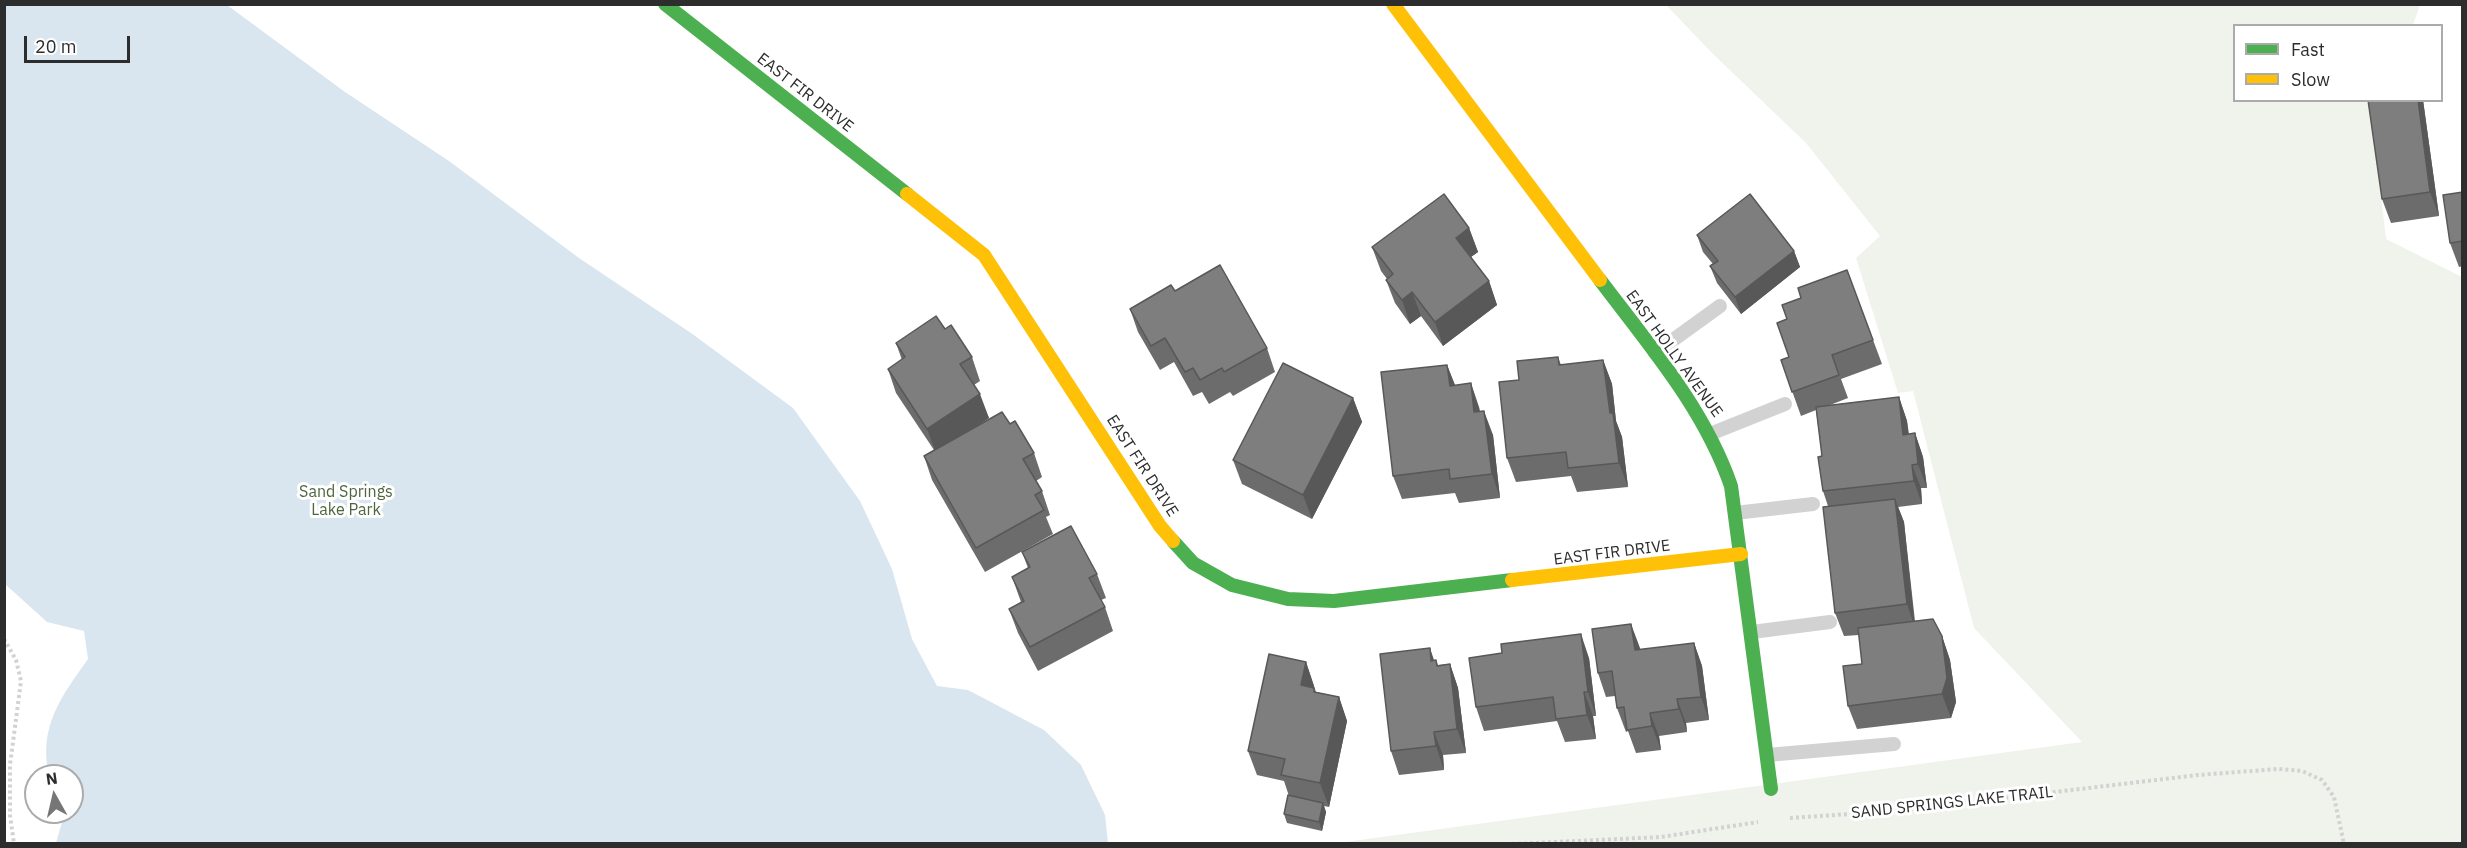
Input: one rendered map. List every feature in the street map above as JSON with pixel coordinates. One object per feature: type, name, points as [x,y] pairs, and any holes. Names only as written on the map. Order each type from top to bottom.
[{"type":"street","name":"EAST FIR DRIVE","points":[[665,4],[984,255],[1160,526],[1193,563],[1232,585],[1288,599],[1334,601],[1741,554]]},
{"type":"street","name":"EAST HOLLY AVENUE","points":[[1393,4],[1655,353],[1700,416],[1720,452],[1731,486],[1771,789]]},
{"type":"lane","points":[[1655,353],[1720,306]]},
{"type":"lane","points":[[1710,435],[1785,404]]},
{"type":"lane","points":[[1735,513],[1813,504]]},
{"type":"lane","points":[[1752,632],[1830,622]]},
{"type":"lane","points":[[1767,755],[1894,744]]},
{"type":"path","points":[[4,639],[16,660],[21,681],[10,765],[10,815],[14,843]]},
{"type":"path","name":"SAND SPRINGS LAKE TRAIL","points":[[1787,819],[1895,811],[2198,775],[2278,769],[2302,771],[2322,780],[2334,797],[2344,843]]},
{"type":"path","points":[[1512,843],[1661,837],[1764,821]]},
{"type":"shaded area","name":"Sand Springs Lake Park","points":[[4,5],[227,5],[345,92],[449,161],[579,258],[691,333],[793,408],[860,501],[892,569],[912,639],[937,686],[968,690],[1044,730],[1081,765],[1105,815],[1108,843],[56,843],[62,824],[84,824],[84,764],[47,764],[46,758],[49,727],[54,713],[88,659],[84,631],[47,622],[5,584]]},
{"type":"shaded area","points":[[1666,5],[2420,5],[2413,24],[2233,24],[2233,102],[2370,102],[2386,239],[2462,277],[2462,843],[1330,844],[2082,742],[1974,628],[1913,391],[1898,393],[1856,258],[1880,236],[1806,143],[1713,54]]},
{"type":"building","points":[[2368,102],[2418,102],[2430,192],[2382,199]]},
{"type":"building","points":[[2463,192],[2463,241],[2450,243],[2443,195]]},
{"type":"building","points":[[1444,194],[1469,228],[1456,238],[1489,281],[1435,322],[1412,292],[1402,300],[1386,280],[1393,274],[1372,247]]},
{"type":"building","points":[[1750,194],[1794,251],[1735,297],[1710,266],[1718,261],[1697,235]]},
{"type":"building","points":[[1220,265],[1267,348],[1224,372],[1222,368],[1200,380],[1193,368],[1185,372],[1165,338],[1151,346],[1130,309],[1171,285],[1175,291]]},
{"type":"building","points":[[1847,270],[1873,340],[1832,355],[1839,375],[1792,392],[1781,360],[1789,357],[1777,323],[1787,319],[1782,305],[1801,298],[1798,288]]},
{"type":"building","points":[[936,316],[945,329],[951,325],[972,357],[960,364],[980,394],[927,429],[888,369],[905,357],[896,343]]},
{"type":"building","points":[[1558,357],[1559,365],[1603,360],[1619,463],[1568,468],[1566,452],[1507,458],[1499,382],[1519,380],[1517,361]]},
{"type":"building","points":[[1283,363],[1353,398],[1303,495],[1233,460]]},
{"type":"building","points":[[1447,365],[1450,386],[1471,383],[1474,412],[1484,411],[1492,474],[1450,479],[1449,469],[1393,476],[1381,372]]},
{"type":"building","points":[[1899,397],[1903,435],[1915,433],[1918,464],[1912,465],[1914,481],[1823,491],[1818,457],[1822,456],[1816,407]]},
{"type":"building","points":[[1002,412],[1010,424],[1015,421],[1034,453],[1023,459],[1042,491],[1035,495],[1044,510],[976,548],[924,456]]},
{"type":"building","points":[[1895,499],[1907,604],[1835,613],[1823,507]]},
{"type":"building","points":[[1071,526],[1097,574],[1089,578],[1105,607],[1030,647],[1009,609],[1024,601],[1012,577],[1030,567],[1022,552]]},
{"type":"building","points":[[1933,619],[1942,636],[1947,678],[1942,694],[1848,706],[1843,666],[1862,664],[1858,628]]},
{"type":"building","points":[[1631,624],[1635,650],[1694,643],[1701,697],[1677,699],[1679,709],[1650,713],[1652,726],[1627,730],[1624,707],[1617,708],[1612,671],[1598,673],[1592,629]]},
{"type":"building","points":[[1581,634],[1588,692],[1584,692],[1587,715],[1556,719],[1553,697],[1476,707],[1469,658],[1502,653],[1501,644]]},
{"type":"building","points":[[1430,648],[1431,661],[1436,660],[1437,666],[1450,664],[1457,729],[1434,732],[1436,746],[1391,751],[1380,654]]},
{"type":"building","points":[[1269,654],[1306,662],[1301,685],[1314,688],[1314,692],[1339,697],[1320,783],[1281,775],[1285,759],[1248,751]]},
{"type":"building","points":[[1288,795],[1323,803],[1319,822],[1284,814]]},
{"type":"traffic: fast","points":[[665,4],[907,194]]},
{"type":"traffic: fast","points":[[1600,280],[1656,353],[1691,404],[1720,457],[1731,486],[1771,789]]},
{"type":"traffic: fast","points":[[1173,541],[1193,563],[1232,585],[1288,599],[1334,601],[1512,580]]},
{"type":"traffic: slow","points":[[1393,4],[1600,280]]},
{"type":"traffic: slow","points":[[907,194],[984,255],[1160,526],[1173,541]]},
{"type":"traffic: slow","points":[[1512,580],[1741,554]]}]
